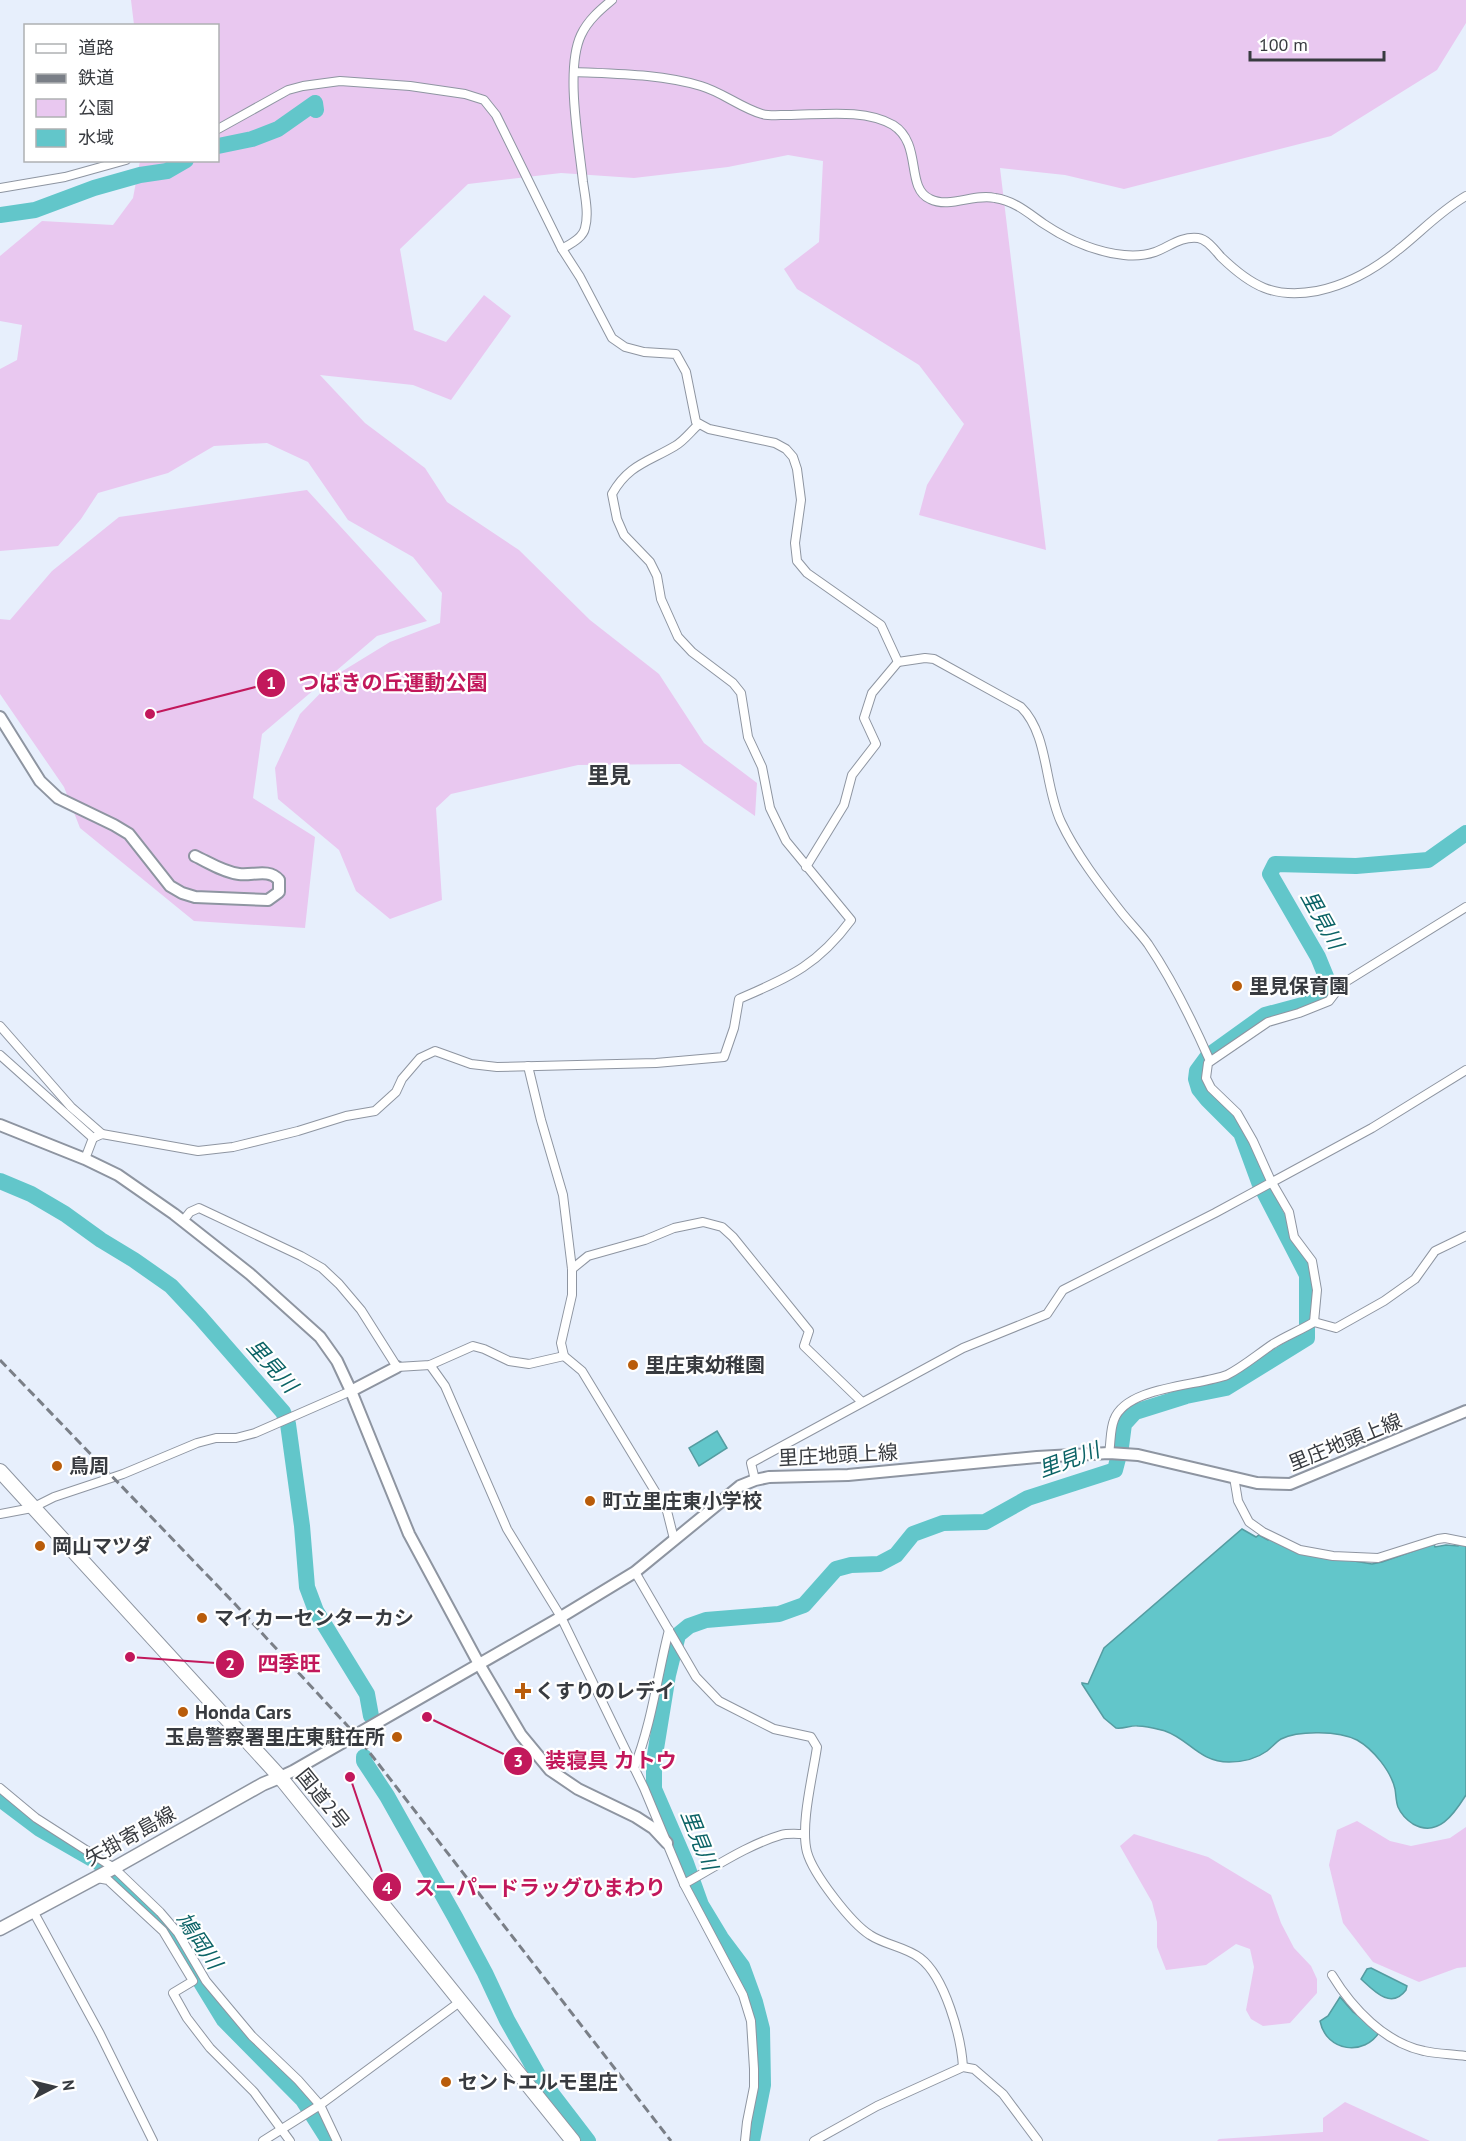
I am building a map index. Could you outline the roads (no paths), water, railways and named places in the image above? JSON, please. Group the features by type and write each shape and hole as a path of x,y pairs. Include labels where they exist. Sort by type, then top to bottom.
{"highway":[{"name":"国道2号","path":"0,1472 280,1777 573,2141"}],"main road":[{"name":"矢掛寄島線","path":"0,1929 263,1784 280,1777"}],"street":[{"path":"562,249 580,238 585,230 587,213 577,118 575,57 581,35 594,15 612,0"},
{"path":"575,72 629,74 665,78 703,86 763,114 831,113 879,119 904,134 910,147 917,183 921,193 929,199 941,203 993,197 1020,206 1044,224 1074,241 1098,250 1127,255 1154,252 1179,240 1199,238 1210,245 1230,266 1260,288 1284,294 1317,291 1348,281 1371,269 1397,252 1444,210 1466,196"},
{"path":"219,128 288,90 340,81 410,86 465,94 484,100 496,115 562,249 580,277 612,338 625,347 644,352 676,354 686,372 693,414 699,424 709,429 776,443 786,449 793,457 797,469 801,500 795,543 797,561 807,573 881,625 898,662"},
{"path":"0,188 65,177 119,162"},
{"path":"0,1026 71,1107 102,1134 198,1151 233,1147 346,1116 375,1111 396,1092 402,1079 420,1058 435,1051 481,1066 656,1063 724,1057 734,1028 739,999 804,969 823,954 850,920 786,841 770,808 762,767 748,738 741,693 734,683 692,652 678,637 661,599 657,576 650,562 624,535 617,519 612,494 620,479 634,466 676,445 699,424"},
{"path":"807,867 844,805 852,775 876,744 864,718 872,693 898,662 934,659 1021,707 1034,723 1040,740 1049,787 1061,821 1085,862 1147,943 1184,1004 1210,1060"},
{"path":"0,717 40,781 58,798 129,834 170,886 195,897 268,900 279,892 279,880 275,875 238,874 195,856"},
{"path":"1314,1322 1317,1290 1312,1261 1294,1237 1288,1212 1237,1113 1211,1088 1206,1078 1208,1063 1268,1022 1329,1001 1342,984 1466,907"},
{"path":"0,1055 93,1138"},
{"path":"528,1066 563,1195 572,1269 572,1295 561,1343 564,1356 582,1371 667,1511 674,1539"},
{"path":"755,1480 751,1463 834,1420 862,1401 899,1385 963,1348 1047,1314 1063,1290 1215,1213 1372,1128 1466,1070"},
{"path":"0,1125 85,1159 117,1175 183,1221 250,1274 320,1337 337,1361 351,1391 409,1534 479,1664 521,1735 550,1770 578,1789 636,1817 653,1828 667,1843"},
{"path":"85,1159 93,1138 102,1134"},
{"path":"183,1221 190,1212 199,1208 322,1268 361,1310 397,1367"},
{"path":"572,1269 588,1256 645,1240 674,1228 703,1222 722,1227 733,1237 809,1331 804,1346 862,1401"},
{"path":"1111,1452 1113,1421 1131,1402 1164,1388 1217,1378 1230,1373 1276,1342 1314,1322 1336,1328 1384,1301 1415,1280 1436,1251 1466,1236"},
{"path":"0,1514 32,1508 54,1497 89,1487 197,1443 255,1433 351,1391 397,1367 430,1365 473,1346 509,1361 529,1364 564,1356"},
{"path":"430,1365 445,1386 507,1529 561,1617 634,1768 684,1884 736,1980 751,2021 754,2087 745,2141"},
{"name":"里庄地頭上線","path":"280,1777 561,1617 635,1572 741,1486 755,1480 769,1477 848,1475 1037,1456 1126,1452 1257,1483 1290,1484 1466,1411"},
{"path":"1233,1477 1238,1502 1250,1522 1263,1532 1300,1550 1333,1556 1378,1558 1438,1539 1466,1542"},
{"path":"635,1572 696,1677 719,1701 774,1729 811,1737 817,1747 804,1834 812,1864 824,1884 853,1919 870,1935 919,1956 933,1970 943,1988 962,2054 963,2067"},
{"path":"634,1768 651,1719 670,1632"},
{"path":"0,1788 36,1818 114,1868 160,1912 178,1933 206,1981 252,2036 298,2080 320,2105 337,2141"},
{"path":"684,1884 769,1839 783,1834 804,1834"},
{"path":"98,1876 108,1880 163,1931 193,1982 173,1993 187,2018 210,2048 254,2092 290,2141"},
{"path":"33,1911 100,2034 153,2141"},
{"path":"1332,1975 1341,1990 1361,2012 1379,2029 1399,2042 1423,2051 1466,2056"},
{"path":"263,2141 320,2105 461,2001"},
{"path":"814,2141 877,2106 963,2067 974,2069 1003,2094 1038,2141"}],"water":[{"path":"717,1431 727,1448 699,1466 689,1448"},
{"path":"1242,1529 1256,1537 1259,1535 1268,1540 1271,1537 1306,1553 1372,1564 1434,1544 1435,1547 1466,1544 1466,1795 1444,1822 1438,1826 1422,1828 1409,1821 1398,1807 1393,1782 1380,1761 1369,1749 1349,1737 1330,1733 1298,1734 1281,1739 1263,1754 1254,1758 1229,1762 1210,1758 1165,1731 1141,1726 1116,1728 1104,1718 1082,1683 1088,1684 1104,1648"},
{"path":"1371,1968 1407,1986 1406,1990 1394,1998 1383,1997 1361,1979 1367,1969"},
{"path":"1340,1997 1353,2012 1380,2031 1365,2045 1347,2047 1338,2045 1324,2031 1320,2021 1328,2016"}],"waterway":[{"path":"219,146 252,139 278,129 315,103 316,110"},
{"path":"0,215 35,210 94,188 140,175 167,171 183,162"},
{"name":"里見川","path":"752,2141 763,2085 762,2029 755,2002 742,1966 721,1938 701,1905 686,1863 654,1789 654,1761 668,1675 678,1635 689,1626 706,1620 779,1614 804,1605 836,1569 851,1565 879,1564 896,1555 913,1534 943,1523 985,1522 1028,1498 1115,1470 1124,1424 1135,1412 1186,1396 1226,1388 1307,1338 1307,1275 1259,1182 1241,1133 1199,1089 1196,1079 1197,1071 1208,1056 1265,1015 1310,1003 1327,989 1327,979 1318,957 1270,874 1275,864 1356,866 1428,860 1466,833"},
{"name":"里見川","path":"0,1181 31,1194 65,1214 171,1286 283,1412 288,1424 302,1526 307,1587 316,1611 367,1694 371,1716"},
{"name":"里見川","path":"364,1757 364,1761 387,1796 455,1917 507,2020 539,2077 588,2141"},
{"name":"鳩岡川","path":"0,1799 40,1829 101,1864 169,1930 224,2020 303,2100 329,2141"}],"railway":[{"path":"0,1360 235,1604 356,1735 671,2141"}],"place":[{"name":"つばきの丘運動公園","path":"150,714"},
{"name":"里見保育園","path":"1237,986"},
{"name":"里庄東幼稚園","path":"633,1365"},
{"name":"鳥周","path":"57,1466"},
{"name":"町立里庄東小学校","path":"590,1501"},
{"name":"岡山マツダ","path":"40,1546"},
{"name":"マイカーセンターカシ","path":"202,1618"},
{"name":"四季旺","path":"130,1657"},
{"name":"くすりのレデイ","path":"523,1691"},
{"name":"Honda Cars","path":"183,1712"},
{"name":"装寝具 カトウ","path":"427,1717"},
{"name":"玉島警察署里庄東駐在所","path":"397,1737"},
{"name":"スーパードラッグひまわり","path":"350,1777"},
{"name":"セントエルモ里庄","path":"446,2082"}],"district":[{"name":"里見","path":"609,775"}]}
